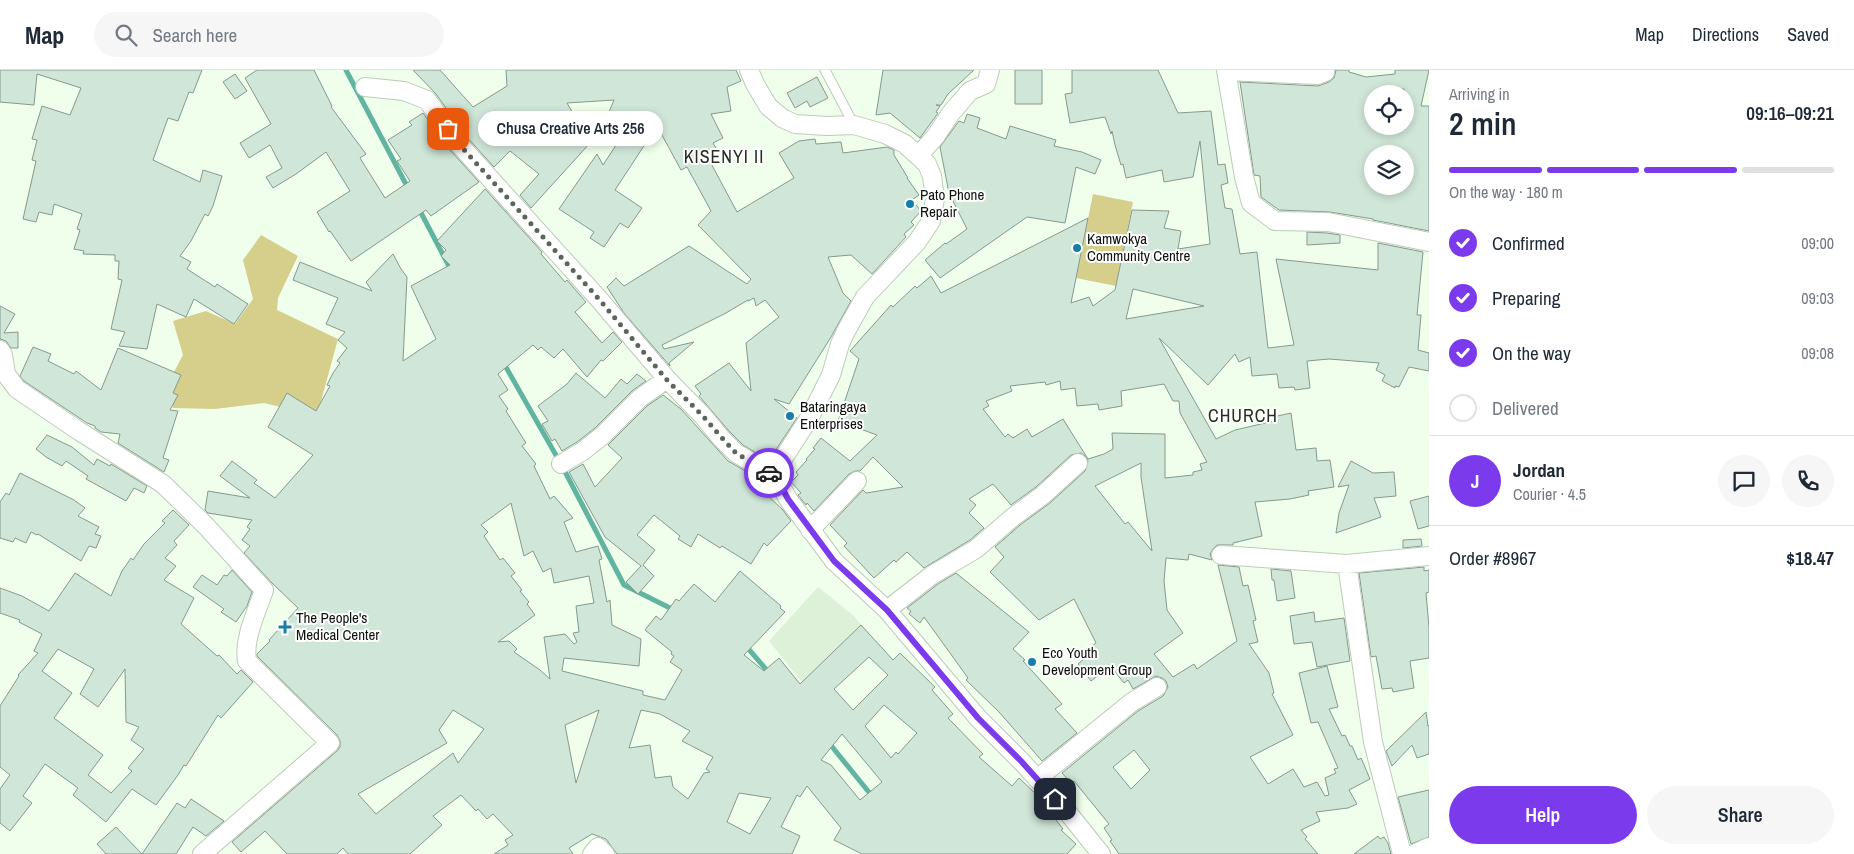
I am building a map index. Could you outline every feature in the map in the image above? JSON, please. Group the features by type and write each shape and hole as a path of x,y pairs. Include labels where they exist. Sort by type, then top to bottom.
{"street":[{"path":"749,70 768,106 782,118 795,124 854,125 885,134 905,144 927,164 932,176 935,199 931,221 911,248 866,297 840,344 830,375 810,417 784,457 776,477"},
{"path":"919,155 970,91 986,84 990,70"},
{"path":"1325,70 1325,72 1318,75 1226,71 1242,168 1252,203 1275,221 1328,222 1429,242"},
{"path":"365,87 404,91 427,100 458,143 583,282 667,380 736,453 776,477 788,499 834,561 887,610 978,718 1037,778 1101,854"},
{"path":"0,350 3,355 6,374 17,389 163,484 206,526 264,590 247,640 246,661 330,743 202,854"},
{"path":"562,464 602,436 640,398 667,380"},
{"path":"887,610 932,575 976,549 1013,517 1043,495 1078,463"},
{"path":"810,530 857,481"},
{"path":"1221,555 1347,564 1429,556"},
{"path":"1347,564 1373,742 1402,854"},
{"path":"1037,778 1132,702 1157,687"},
{"path":"1414,854 1429,847"}],"lane":[{"path":"825,70 854,125"}],"shaded area":[{"path":"1093,194 1133,202 1116,286 1076,278"},
{"path":"261,235 298,256 278,298 277,310 338,339 317,416 264,403 215,409 173,408 167,385 183,355 173,321 206,311 235,324 253,299 243,260"},
{"path":"818,587 854,616 861,625 802,682 769,641"}],"building":[{"path":"0,70 202,70 193,93 189,92 178,121 168,118 153,160 200,182 203,170 222,176 208,216 205,214 191,241 180,256 191,262 187,269 215,287 217,284 248,304 234,324 194,299 186,317 157,304 147,349 119,346 125,332 111,329 122,280 118,279 119,261 115,261 115,255 83,254 84,251 74,249 80,230 77,229 82,214 54,204 52,215 39,212 36,222 23,219 36,161 32,160 37,140 32,139 42,106 70,115 81,88 37,74 34,105 0,102"},
{"path":"257,70 314,70 331,107 366,154 360,158 385,198 410,181 397,161 401,159 388,140 412,125 409,122 423,113 450,150 479,182 431,216 426,210 351,261 329,232 317,212 350,191 326,152 273,188 266,177 282,168 270,145 249,158 240,143 271,124 245,78"},
{"path":"413,70 440,70 473,107 507,86 506,70 736,70 741,81 727,87 731,111 711,114 723,138 713,143 716,148 706,154 737,212 794,178 779,153 799,141 815,139 816,144 841,142 843,153 887,147 894,150 894,155 919,195 912,200 921,211 911,222 914,225 904,234 906,237 872,274 851,255 828,257 843,293 851,301 789,404 774,399 797,418 768,460 743,445 729,431 699,396 701,394 695,386 729,363 751,391 746,343 779,317 765,300 756,306 754,298 748,300 662,345 664,349 694,342 669,363 670,366 624,313 607,287 616,278 624,286 689,246 747,284 751,279 698,225 711,211 687,167 681,170 657,126 615,190 642,208 628,228 620,223 604,247 590,238 594,232 559,209 597,154 603,165 624,133 604,124 614,100 567,103 590,143 531,208 520,195 539,174 510,151 494,167 466,136 436,94"},
{"path":"883,70 974,70 948,94 941,105 936,105 940,106 936,112 938,113 920,138 890,113 876,115"},
{"path":"1015,70 1042,70 1042,104 1015,104"},
{"path":"1072,70 1158,70 1178,113 1211,111 1218,165 1225,164 1228,183 1221,185 1225,208 1232,209 1240,254 1257,252 1268,348 1294,345 1276,259 1378,270 1378,243 1423,252 1417,315 1421,315 1418,350 1429,353 1429,371 1409,367 1399,387 1395,386 1395,388 1382,381 1385,375 1376,370 1379,363 1329,359 1307,361 1310,388 1295,390 1294,387 1279,388 1277,374 1252,376 1250,357 1239,362 1235,354 1208,385 1159,338 1216,439 1235,430 1274,421 1273,417 1291,413 1296,450 1316,448 1317,461 1330,460 1334,487 1308,491 1309,495 1290,499 1255,502 1262,536 1233,543 1233,545 1217,545 1210,554 1212,560 1189,554 1188,560 1166,558 1164,581 1167,610 1183,633 1154,654 1173,677 1194,664 1197,669 1237,641 1218,565 1239,567 1243,586 1248,585 1256,620 1253,621 1258,642 1249,644 1269,673 1274,693 1272,694 1293,735 1250,757 1268,784 1293,769 1304,787 1317,782 1325,796 1329,795 1325,778 1336,773 1334,769 1338,768 1318,722 1311,723 1299,673 1327,666 1338,707 1329,709 1342,736 1345,735 1358,760 1361,758 1370,779 1349,790 1357,804 1348,808 1316,812 1320,821 1301,830 1307,837 1305,839 1318,854 1119,854 1104,828 1109,824 1074,781 1071,783 1062,773 1138,711 1163,696 1168,687 1166,681 1156,676 1133,689 1128,680 1124,683 1112,668 1110,670 1109,667 1091,681 1078,664 1085,658 1082,654 1096,643 1074,599 1039,620 990,572 1004,557 995,547 1020,525 1050,503 1085,471 1088,461 1081,453 1071,455 1036,487 1011,505 993,484 969,499 976,505 969,513 984,528 970,540 924,568 907,552 896,562 894,560 874,578 844,546 847,543 830,525 863,490 866,493 903,487 873,457 860,471 849,474 814,511 798,495 801,493 791,482 798,475 796,472 807,460 821,438 850,461 877,435 838,421 859,359 850,351 891,305 893,307 915,286 917,288 931,276 941,293 1088,218 1071,303 1089,297 1093,306 1115,290 1132,210 1169,211 1164,228 1181,231 1178,249 1210,244 1200,141 1193,177 1164,182 1162,170 1126,178 1112,131 1111,134 1105,117 1070,123 1065,94 1072,93","holes":["1133,289 1204,306 1126,319","1060,381 1061,390 1075,388 1077,406 1098,404 1099,410 1122,406 1121,391 1164,384 1173,401 1179,401 1180,413 1207,462 1200,464 1202,470 1193,472 1193,475 1165,478 1165,434 1112,433 1113,449 1088,459 1063,419 1032,437 1027,429 1013,438 1008,434 1005,437 983,409 989,406 986,401 1012,391 1010,386 1045,382 1046,385","1141,463 1141,477 1152,551 1128,522 1125,524 1095,486","1134,750 1150,770 1131,789 1113,767"]},
{"path":"1336,70 1349,70 1349,72 1366,77 1395,74 1395,70 1429,70 1421,106 1429,106 1429,231 1330,212 1279,210 1261,197 1260,176 1254,175 1240,82 1318,86 1334,78"},
{"path":"235,74 247,91 235,99 223,82"},
{"path":"817,77 828,98 810,107 807,101 795,108 787,93"},
{"path":"967,114 980,118 977,128 1006,139 1010,126 1056,140 1054,146 1082,152 1101,160 1095,174 1076,167 1065,223 1027,217 940,278 925,260 945,243 967,229 949,193 940,147 959,121 964,123"},
{"path":"485,189 542,252 541,254 565,282 567,280 586,302 575,312 602,343 613,332 622,342 603,361 601,360 587,377 563,349 554,358 541,347 538,350 533,345 498,374 508,390 499,396 526,443 522,446 536,464 534,466 550,499 554,496 573,518 564,522 576,552 598,546 602,559 599,560 607,602 610,600 612,625 641,639 639,666 564,658 562,671 643,691 643,695 665,700 682,670 670,662 674,656 671,654 672,652 645,630 656,616 661,620 676,599 679,601 694,584 715,602 740,571 781,606 780,608 785,612 744,655 764,671 779,658 800,684 861,625 893,660 900,653 935,687 932,690 953,714 948,718 983,754 979,757 1012,786 1019,778 1036,794 1063,829 1061,830 1076,844 1067,854 862,854 834,840 841,828 807,786 800,797 797,795 781,827 800,836 792,854 617,854 606,839 592,834 569,848 573,854 494,854 508,845 505,840 513,835 493,814 487,819 478,809 476,811 461,795 433,816 442,825 410,854 348,854 343,848 337,854 287,854 265,831 241,852 232,842 337,751 340,747 340,741 337,735 257,656 298,608 244,553 250,546 242,540 250,529 247,527 252,520 208,513 205,510 208,491 250,498 220,476 232,461 257,480 254,483 275,498 313,455 268,427 287,393 316,411 330,386 327,385 333,373 340,363 337,361 347,348 338,340 345,332 326,324 338,298 293,280 300,262 372,291 366,282 393,254 407,277 403,361 436,339 411,286 450,265 441,256 446,250 437,241","holes":["511,503 524,556 533,551 543,572 551,568 554,583 589,576 594,603 576,606 579,632 573,633 577,642 574,644 565,634 544,637 550,679 514,652 517,649 509,641 498,642 535,615 527,604 529,602 520,591 522,590 511,576 515,573 503,558 500,560 484,536 488,532 481,525","869,657 888,675 853,710 834,689","884,705 917,733 898,754 896,752 891,758 865,726","453,710 484,729 458,763 453,753 376,814 358,794 447,743 439,730","599,710 576,783 565,725","641,710 660,714 690,731 682,741 713,757 706,769 710,772 704,773 688,799 673,787 671,776 655,778 650,745 629,748","842,734 882,782 860,800 831,765 821,760","739,793 771,798 750,834 727,822"]},
{"path":"1307,232 1340,235 1340,243 1307,245"},
{"path":"0,306 15,314 4,333 18,332 18,348 11,348 6,341 0,339"},
{"path":"33,347 51,354 48,361 74,374 76,371 101,390 118,348 181,375 173,393 178,395 170,410 178,411 163,458 169,460 164,472 118,443 120,434 101,432 95,426 87,423 24,381 20,376"},
{"path":"576,373 605,398 621,379 627,384 637,374 646,381 633,390 595,428 562,451 555,439 552,441 542,424 548,421 538,406 567,384"},
{"path":"663,395 681,409 728,461 754,476 751,480 783,510 791,521 767,546 764,543 751,564 698,534 691,547 678,539 680,536 654,515 637,535 655,550 643,565 654,576 638,594 626,582 641,566 605,537 569,472 583,464 595,487 622,458 608,445 647,406"},
{"path":"47,435 72,447 94,465 97,459 110,466 111,464 147,486 144,493 134,488 126,501 86,479 88,476 66,461 62,466 46,457 36,449"},
{"path":"1351,461 1373,473 1394,472 1396,496 1374,498 1381,517 1336,533 1339,513 1349,485 1338,487"},
{"path":"20,473 74,500 85,508 78,516 99,527 95,534 101,536 96,548 89,546 81,561 38,534 31,532 26,543 15,538 13,542 0,538 0,502 6,493 9,495"},
{"path":"1429,496 1429,526 1418,529 1410,501"},
{"path":"173,510 189,525 174,541 177,545 165,558 176,566 164,580 194,598 181,624 217,656 219,655 237,674 241,670 253,682 221,718 218,715 186,766 184,765 156,805 132,789 106,822 73,795 78,788 45,764 23,796 32,803 10,831 0,823 0,789 10,775 0,767 0,706 18,675 38,653 34,651 42,634 19,622 20,620 0,613 0,588 22,596 49,611 75,573 111,596 122,571 131,558 133,560 144,544 165,523 162,521","holes":["58,649 94,669 80,694 98,707 125,669 126,722 139,727 131,740 144,749 128,768 132,771 111,793 88,775 103,755 54,718 72,693 42,671"]},
{"path":"1421,539 1422,546 1403,548 1403,540"},
{"path":"1424,567 1424,571 1429,570 1429,592 1426,593 1429,658 1410,661 1414,688 1393,692 1392,688 1382,689 1376,656 1371,657 1359,573"},
{"path":"1271,569 1291,571 1295,598 1277,601"},
{"path":"232,570 252,592 247,606 236,622 221,612 224,609 193,587 202,575 217,585 224,575 227,576"},
{"path":"956,573 1029,632 1013,649 1025,660 1023,661 1062,704 1055,709 1077,733 1042,761 999,712 966,680 968,678 924,617 920,623 909,614 911,611 907,608 938,584"},
{"path":"1314,612 1315,622 1344,618 1350,661 1317,667 1312,642 1294,644 1290,616"},
{"path":"1426,712 1429,725 1429,754 1417,758 1412,745 1392,766 1386,751"},
{"path":"1429,790 1429,837 1411,844 1398,797"},
{"path":"191,799 224,821 206,836 193,827 176,854 142,854 177,803 185,808"},
{"path":"116,827 142,854 106,854 97,844"},
{"path":"1378,836 1380,839 1384,837 1391,854 1354,854"}],"waterway":[{"path":"346,70 409,190"},
{"path":"419,209 451,270"},
{"path":"503,362 561,464 624,585 676,611"},
{"path":"746,646 770,674"},
{"path":"829,743 872,796"}],"way so far":[{"path":"448,129 458,143 598,298 667,380 736,453 769,473"}],"place":[{"name":"Chusa Creative Arts 256","path":"448,129"},
{"name":"Pato Phone Repair","path":"910,204"},
{"name":"Kamwokya Community Centre","path":"1077,248"},
{"name":"Bataringaya Enterprises","path":"790,416"},
{"name":"The People's Medical Center","path":"285,627"},
{"name":"Eco Youth Development Group","path":"1032,662"}],"district":[{"name":"KISENYI II","path":"724,157"},
{"name":"CHURCH","path":"1243,416"}],"route":[{"path":"769,473 776,477 788,499 834,561 887,610 978,718 1021,761 1055,799"}]}
